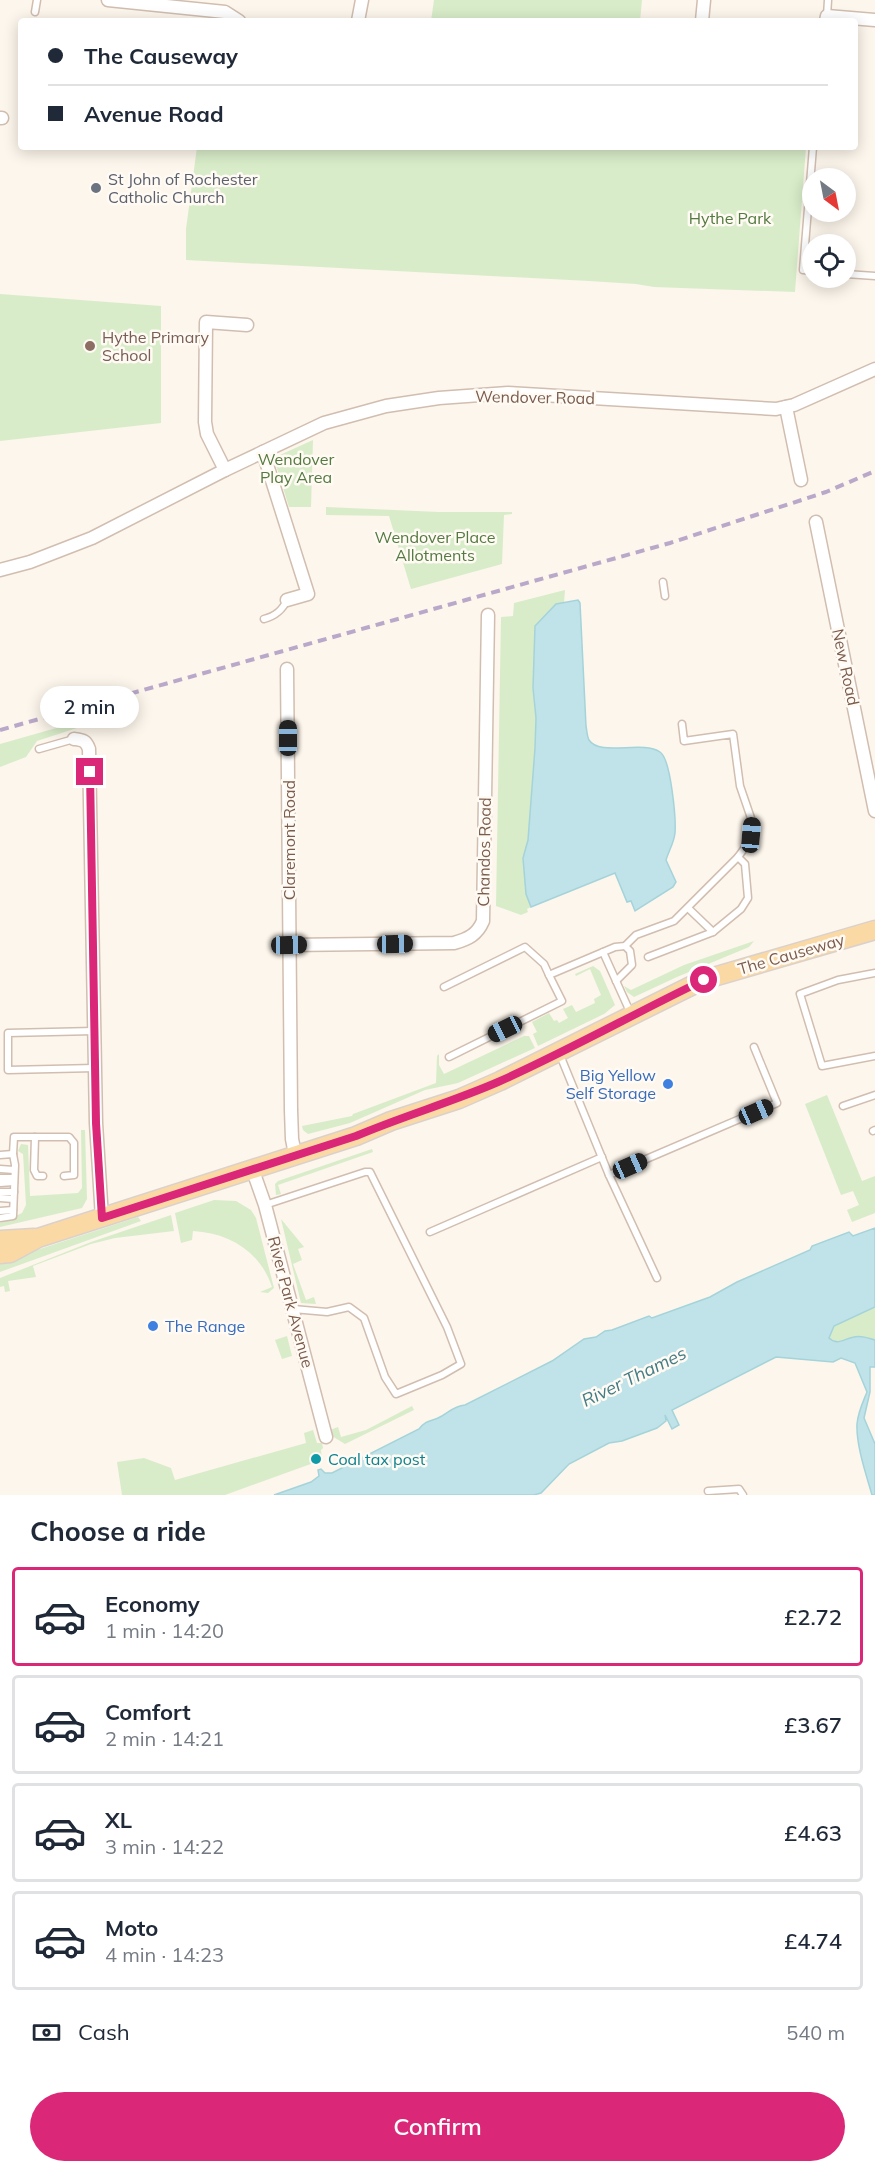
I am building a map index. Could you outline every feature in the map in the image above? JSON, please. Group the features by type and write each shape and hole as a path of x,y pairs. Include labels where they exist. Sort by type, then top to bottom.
{"main road":[{"name":"The Causeway","path":"0,1254 10,1252 38,1238 356,1136 391,1121 459,1099 704,980 875,930"},
{"name":"The Causeway","path":"0,1240 38,1238"}],"street":[{"path":"108,0 225,12 234,18"},
{"path":"359,18 362,0"},
{"path":"702,18 704,0"},
{"path":"858,19 875,20"},
{"path":"225,470 207,434 205,422 206,322 247,325"},
{"path":"801,480 786,407 875,369"},
{"name":"Wendover Road","path":"0,570 30,562 93,538 225,470 324,423 386,406 439,398 508,393 786,407"},
{"path":"263,452 308,594 287,600"},
{"name":"New Road","path":"816,522 875,811"},
{"name":"Chandos Road","path":"289,945 454,943 468,939 480,928 483,921 489,615"},
{"name":"Claremont Road","path":"287,669 291,1110 295,1154"},
{"path":"74,739 87,743 89,749 95,1068 102,1218"},
{"name":"River Park Avenue","path":"252,1168 266,1205 326,1437"}],"lane":[{"path":"35,12 37,0"},
{"path":"826,18 828,0"},
{"path":"806,234 813,150"},
{"path":"856,274 875,276"},
{"path":"663,582 665,596"},
{"path":"264,619 284,609 287,600"},
{"path":"625,946 636,935 674,921 738,856 751,835 752,821 740,786 733,734 684,741 682,724"},
{"path":"39,749 74,739"},
{"path":"648,957 712,932 741,909 748,898 745,864 738,856"},
{"path":"688,908 712,932"},
{"path":"549,975 620,945 630,951 632,964 616,981"},
{"path":"444,987 525,947 544,964 562,1001 449,1057"},
{"path":"603,952 631,1015"},
{"path":"875,973 838,980 800,994 822,1066 875,1056"},
{"path":"94,1031 8,1033 8,1070 95,1068"},
{"path":"609,1175 777,1102 754,1047"},
{"path":"559,1052 609,1175 657,1278"},
{"path":"843,1106 875,1095"},
{"path":"0,1218 13,1216 14,1137 69,1137 74,1143 74,1175 64,1176"},
{"path":"35,1137 34,1170 37,1176 43,1176"},
{"path":"0,1155 13,1154"},
{"path":"430,1232 602,1157"},
{"path":"0,1170 14,1177"},
{"path":"266,1205 370,1172 447,1327 461,1364 442,1375 396,1394 385,1377 364,1318 358,1311 350,1307 327,1312 293,1309"},
{"path":"0,1178 14,1177"},
{"path":"0,1183 14,1177"},
{"path":"0,1192 14,1195"},
{"path":"0,1198 14,1195"},
{"path":"0,1211 13,1210"},
{"path":"708,1491 739,1489 743,1495"}],"green space":[{"path":"434,0 642,0 640,18 431,18"},
{"name":"Hythe Park","path":"197,150 806,150 804,168 802,168 795,292 654,287 589,281 186,260 186,229"},
{"name":"Hythe Primary School","path":"0,294 161,306 161,423 0,441"},
{"name":"Wendover Play Area","path":"313,440 311,507 289,507 276,465 280,455"},
{"name":"Wendover Place Allotments","path":"326,507 439,512 512,512 512,514 504,515 502,564 411,589 389,516 326,515"},
{"path":"565,590 564,603 556,604 535,630 533,688 536,718 535,748 528,840 523,858 531,907 527,909 528,912 521,915 496,906 501,617 513,616 514,603"},
{"path":"92,722 88,727 80,727 37,741 26,757 0,767 0,744 74,723 76,725"},
{"path":"754,941 749,947 634,997 627,992 624,986 631,990 684,965"},
{"path":"593,966 600,971 615,1005 604,1014 538,1046 533,1034 537,1032 532,1022 549,1013 554,1021 557,1020 559,1023 568,1018 563,1009 572,1005 576,1012 595,1003 594,999 601,995 590,969 576,976 575,974"},
{"path":"524,1036 529,1036 535,1048 458,1083 425,1090 350,1123 308,1134 303,1130 302,1126 352,1116 436,1083 439,1054 439,1065 444,1074"},
{"path":"827,1095 862,1181 875,1176 875,1213 852,1222 847,1210 859,1205 853,1191 841,1195 805,1104"},
{"path":"81,1130 85,1130 87,1199 82,1208 0,1227 0,1223 22,1213 26,1205 23,1154 18,1151 21,1144 28,1145 30,1196 78,1193 82,1188"},
{"path":"372,1149 373,1152 278,1185 281,1194 276,1195 275,1184 278,1181"},
{"path":"214,1200 236,1201 251,1210 256,1218 274,1288 268,1293 260,1292 272,1287 267,1274 260,1263 242,1246 219,1236 193,1231 192,1240 181,1243 175,1213"},
{"path":"171,1215 174,1231 115,1238 91,1244 33,1266 36,1277 8,1281 10,1291 5,1292 4,1286 0,1287 0,1278 91,1242"},
{"path":"138,1217 141,1221 0,1272 0,1262"},
{"path":"281,1219 304,1247 298,1249 302,1260 293,1264 306,1300 314,1297 316,1304 301,1303"},
{"path":"875,1307 875,1340 856,1338 838,1342 829,1338 834,1326"},
{"path":"287,1336 292,1356 282,1359 275,1340"},
{"path":"412,1406 414,1410 345,1444 332,1436 330,1430 338,1427 341,1437 366,1430"},
{"path":"313,1430 317,1443 322,1443 322,1459 225,1495 122,1495 117,1462 144,1458 171,1468 175,1480 306,1443 304,1433"}],"water":[{"path":"578,600 580,603 586,726 589,740 594,745 602,747 643,747 660,752 664,757 670,777 675,833 666,860 676,882 673,887 635,911 631,901 627,902 615,873 531,907 526,894 523,858 528,840 535,748 536,718 533,688 535,626 556,604"},
{"name":"River Thames","path":"875,1228 875,1307 834,1326 829,1338 838,1342 859,1336 875,1340 875,1367 870,1367 870,1392 864,1418 875,1444 875,1495 872,1495 858,1441 858,1420 867,1392 855,1363 841,1358 833,1362 776,1357 672,1410 679,1425 672,1429 665,1415 666,1421 657,1428 622,1441 609,1443 569,1464 541,1493 534,1495 274,1495 311,1482 319,1476 318,1470 332,1473 419,1429 427,1422 552,1361 584,1339 596,1337 605,1331 649,1316 652,1318 710,1297 737,1282 810,1250 812,1246 849,1232 853,1236"}],"railway":[{"path":"0,730 670,543 826,492 875,471"}],"place":[{"name":"St John of Rochester Catholic Church","path":"96,188"},
{"name":"Hythe Primary School","path":"90,346"},
{"name":"Big Yellow Self Storage","path":"668,1084"},
{"name":"The Range","path":"153,1326"},
{"name":"Coal tax post","path":"316,1459"}],"route":[{"path":"90,772 96,1123 99,1204 102,1218 272,1161 356,1136 391,1121 459,1099 704,980"}]}
